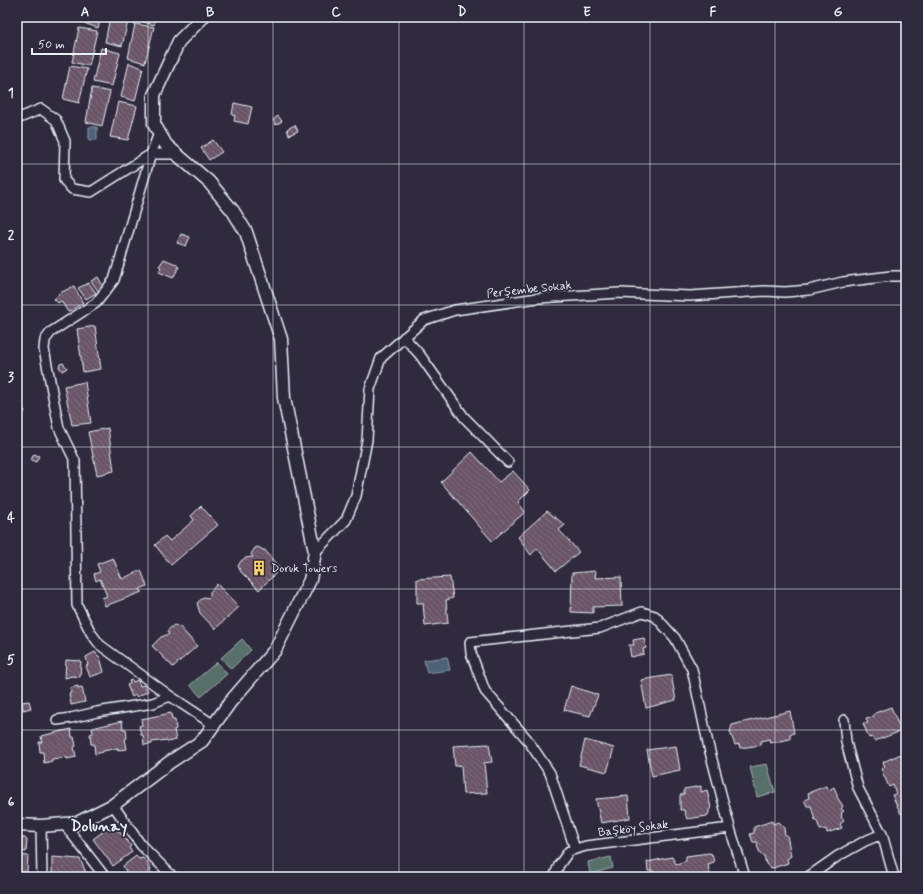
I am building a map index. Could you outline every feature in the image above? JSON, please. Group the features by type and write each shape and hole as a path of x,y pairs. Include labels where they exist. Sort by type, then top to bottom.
{"street":[{"path":"17,825 41,826 77,823 113,805 170,762 202,741 231,701 275,650 310,580 315,552 284,398 281,339 246,232 234,210 208,182 166,146 154,124 154,95 179,42 204,17"},
{"path":"17,119 41,109 56,120 64,140 64,180 72,189 91,192 116,175 152,154 176,154"},
{"path":"159,134 114,280 96,303 51,332 45,340 44,349 59,428 75,461 77,605 91,633 100,645 170,696 214,725"},
{"name":"Perşembe Sokak","path":"315,552 346,520 356,496 367,440 370,389 381,358 424,320 455,310 538,298 619,293 690,296 764,291 785,292 809,290 843,282 891,276 906,276"},
{"path":"404,337 420,355 464,417 508,462"},
{"path":"554,877 559,865 568,851 575,849 550,773 527,739 485,691 471,653 470,642 600,628 642,612 654,616 675,638 692,669 709,748 730,828 746,877"},
{"path":"57,720 152,703 170,696"},
{"path":"844,720 846,742 858,788 882,834 894,877"},
{"path":"113,805 141,845 173,877"},
{"path":"64,824 104,877"},
{"path":"41,826 42,877"},
{"name":"Başköy Sokak","path":"575,849 586,846 730,828"},
{"path":"813,876 838,856 865,841 882,834"}],"green space":[{"path":"242,639 251,650 231,669 221,658"},
{"path":"217,662 227,674 201,697 190,685"},
{"path":"767,764 775,792 757,797 750,767"},
{"path":"611,857 613,868 590,874 588,862"}],"water":[{"path":"89,127 97,127 97,140 89,140"},
{"path":"447,657 450,670 427,673 424,660"}],"building":[{"path":"82,17 101,17 98,28 81,22"},
{"path":"110,17 129,17 122,46 105,42"},
{"path":"137,17 156,17 154,25 136,20"},
{"path":"135,24 154,27 145,63 128,58"},
{"path":"79,28 97,31 89,66 72,62"},
{"path":"101,48 120,53 112,86 93,82"},
{"path":"129,63 143,68 135,101 121,97"},
{"path":"70,66 87,69 79,103 63,99"},
{"path":"92,88 110,92 102,126 86,122"},
{"path":"118,102 137,106 128,140 110,137"},
{"path":"234,103 252,107 248,124 234,121 235,116 232,115"},
{"path":"278,116 282,121 276,125 273,120"},
{"path":"295,125 298,131 289,135 287,129"},
{"path":"213,140 222,152 209,160 201,148"},
{"path":"181,234 190,237 186,246 177,243"},
{"path":"164,259 176,264 179,267 173,278 159,272 161,267 159,266"},
{"path":"98,277 104,288 99,292 91,281"},
{"path":"89,283 96,293 86,299 78,288"},
{"path":"74,286 83,303 68,312 61,301 58,303 54,299 59,295 58,294"},
{"path":"95,326 101,369 83,372 77,329"},
{"path":"63,363 67,368 62,371 59,367 60,364"},
{"path":"85,382 91,423 72,425 64,386"},
{"path":"17,402 25,411 21,418 17,420"},
{"path":"108,428 114,471 97,475 88,432"},
{"path":"472,452 499,482 513,471 530,490 518,502 525,512 492,541 441,482"},
{"path":"34,454 39,456 36,462 31,460"},
{"path":"201,506 218,525 171,565 155,545 165,536 170,541 194,520 191,516"},
{"path":"547,511 565,525 559,530 579,552 556,571 537,548 531,555 518,537"},
{"name":"Doruk Towers","path":"258,547 265,550 280,569 259,590 241,572 238,566 245,558 253,557 251,554 255,548"},
{"path":"113,558 122,579 141,570 147,586 140,589 142,592 105,606 102,598 107,596 100,579 96,581 94,574 100,572 97,564"},
{"path":"596,571 595,578 621,577 622,606 593,607 593,613 571,612 572,573"},
{"path":"450,577 453,598 446,600 448,623 425,626 423,603 417,603 417,579"},
{"path":"217,584 239,607 215,629 200,613 197,603 204,597 208,598 210,596 210,592"},
{"path":"174,625 180,627 197,646 173,667 152,646 161,637 169,634 167,631"},
{"path":"644,638 646,648 643,649 644,654 631,657 629,645 634,645 633,640"},
{"path":"95,652 100,657 104,672 90,677 86,666 88,665 86,657"},
{"path":"66,660 81,661 80,677 72,676 65,678"},
{"path":"671,675 676,700 646,708 641,680"},
{"path":"132,680 133,682 138,680 140,686 144,685 148,691 137,697 135,695 132,697 127,685 130,684 129,681"},
{"path":"78,686 78,688 82,687 85,702 71,705 69,694 71,693 70,688"},
{"path":"571,686 598,695 590,716 564,710"},
{"path":"29,701 31,708 23,710 22,702"},
{"path":"891,707 901,731 875,741 872,737 869,738 863,723 868,723 866,718 873,717 875,713"},
{"path":"790,711 794,733 790,735 790,739 770,743 769,739 761,741 761,745 740,748 739,744 735,745 730,732 732,725"},
{"path":"171,713 172,720 175,720 176,729 174,730 176,740 167,742 167,740 152,742 152,744 144,745 143,735 141,735 139,726 142,725 141,719"},
{"path":"122,721 123,729 126,729 127,738 125,739 127,749 118,750 118,748 95,754 94,744 91,744 90,734 93,733 92,728"},
{"path":"71,729 72,737 74,737 76,746 74,747 76,757 67,759 67,757 52,759 52,761 44,763 43,752 40,752 39,742 42,742 41,736"},
{"path":"585,740 614,748 607,772 579,765"},
{"path":"489,744 492,762 484,763 487,793 463,794 461,765 455,766 453,746"},
{"path":"676,746 680,770 652,776 647,750"},
{"path":"903,753 906,760 906,817 904,813 901,814 892,795 896,794 893,785 889,787 881,769 885,767 883,762"},
{"path":"701,786 701,792 707,790 711,808 709,813 707,816 687,819 684,810 680,810 680,795 684,794 684,789"},
{"path":"826,786 829,790 834,787 837,797 843,806 841,809 844,811 841,813 841,817 844,821 840,824 842,828 827,833 826,829 820,830 811,806 807,806 804,800 809,798 808,793"},
{"path":"628,796 630,818 601,823 596,799"},
{"path":"772,821 773,824 778,822 784,828 785,835 787,835 791,856 787,859 788,863 773,868 766,864 764,856 761,855 757,846 757,842 753,842 750,834 754,833 754,827"},
{"path":"113,824 131,846 129,848 132,852 113,866 93,839"},
{"path":"17,837 25,838 27,840 26,852 17,851"},
{"path":"709,853 712,854 714,862 708,864 710,877 655,877 653,871 648,871 647,862 672,857 676,864 686,861 686,856"},
{"path":"17,855 28,856 27,872 17,872"},
{"path":"136,856 139,859 143,858 149,864 151,869 150,871 156,877 126,877 128,875 123,866"},
{"path":"52,857 80,859 88,877 52,877"}],"place":[{"name":"Doruk Towers","path":"259,568"}],"district":[{"name":"Dolunay","path":"99,825"}]}
